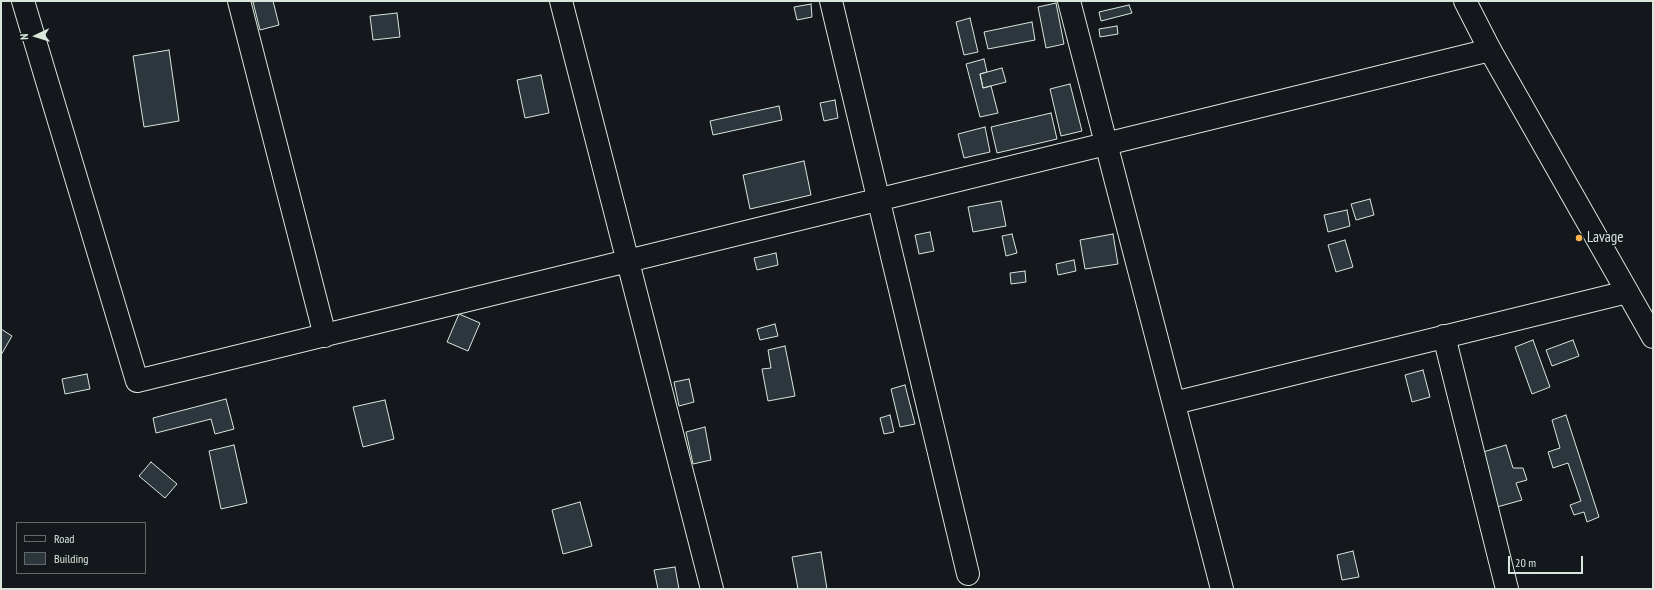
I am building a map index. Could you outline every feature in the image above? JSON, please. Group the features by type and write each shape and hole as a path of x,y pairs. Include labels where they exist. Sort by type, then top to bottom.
{"street":[{"path":"23,1 136,381 1490,50"},
{"path":"240,1 324,336"},
{"path":"561,1 712,589"},
{"path":"831,1 968,574"},
{"path":"1069,1 1222,589"},
{"path":"1465,1 1490,50 1626,292 1653,336"},
{"path":"1174,403 1626,292"},
{"path":"1444,336 1508,589"}],"building":[{"path":"273,1 279,25 260,30 253,2"},
{"path":"1056,3 1064,44 1046,48 1038,7"},
{"path":"811,4 812,17 797,20 794,7"},
{"path":"1129,5 1132,13 1101,21 1099,12"},
{"path":"397,13 400,37 373,40 370,16"},
{"path":"970,18 978,52 964,55 956,22"},
{"path":"1032,22 1035,40 988,49 984,32"},
{"path":"1117,26 1118,34 1100,37 1099,29"},
{"path":"169,50 179,121 144,127 133,56"},
{"path":"984,59 987,72 980,74 983,88 991,86 998,113 980,117 966,64"},
{"path":"1002,68 1006,82 983,88 980,74"},
{"path":"541,75 549,113 525,118 517,80"},
{"path":"1070,84 1082,131 1061,136 1050,89"},
{"path":"835,100 838,118 824,121 820,103"},
{"path":"779,106 782,120 713,135 710,121"},
{"path":"1051,113 1057,139 997,153 991,127"},
{"path":"985,127 990,152 964,158 958,134"},
{"path":"804,161 811,195 750,209 743,175"},
{"path":"1370,199 1374,215 1356,220 1351,204"},
{"path":"1001,201 1006,226 973,232 968,207"},
{"path":"1347,210 1350,226 1328,232 1324,215"},
{"path":"930,232 934,251 919,254 915,235"},
{"path":"1012,234 1017,253 1006,256 1002,236"},
{"path":"1113,234 1118,264 1085,269 1080,240"},
{"path":"1345,240 1353,267 1336,272 1328,245"},
{"path":"776,253 778,265 757,270 754,258"},
{"path":"1074,260 1076,271 1058,275 1056,264"},
{"path":"1025,271 1026,282 1011,284 1010,273"},
{"path":"459,314 480,323 468,351 447,342"},
{"path":"775,324 778,336 760,340 757,329"},
{"path":"1,329 12,336 1,355"},
{"path":"1533,340 1550,387 1532,394 1515,347"},
{"path":"1573,340 1579,356 1552,366 1546,350"},
{"path":"785,346 795,396 768,401 762,369 771,368 768,350"},
{"path":"1423,370 1430,397 1412,402 1405,375"},
{"path":"87,374 90,389 65,394 62,379"},
{"path":"689,379 694,402 679,406 674,382"},
{"path":"905,385 915,424 900,427 891,389"},
{"path":"226,399 234,429 215,434 211,419 156,433 153,418"},
{"path":"385,400 394,439 363,447 353,407"},
{"path":"890,415 894,432 884,434 880,418"},
{"path":"1566,415 1599,517 1587,522 1584,512 1574,515 1570,505 1581,501 1568,463 1553,468 1548,452 1560,448 1552,420"},
{"path":"705,427 711,460 693,464 686,432"},
{"path":"234,445 247,503 221,509 209,451"},
{"path":"1506,445 1513,468 1523,468 1527,480 1516,483 1522,500 1497,507 1480,453"},
{"path":"151,462 177,484 165,498 139,476"},
{"path":"580,502 592,546 563,554 552,510"},
{"path":"1353,551 1359,577 1342,580 1337,555"},
{"path":"821,552 827,589 798,589 792,557"},
{"path":"675,567 679,589 658,589 654,570"}],"place":[{"name":"Lavage","path":"1579,238"}]}
